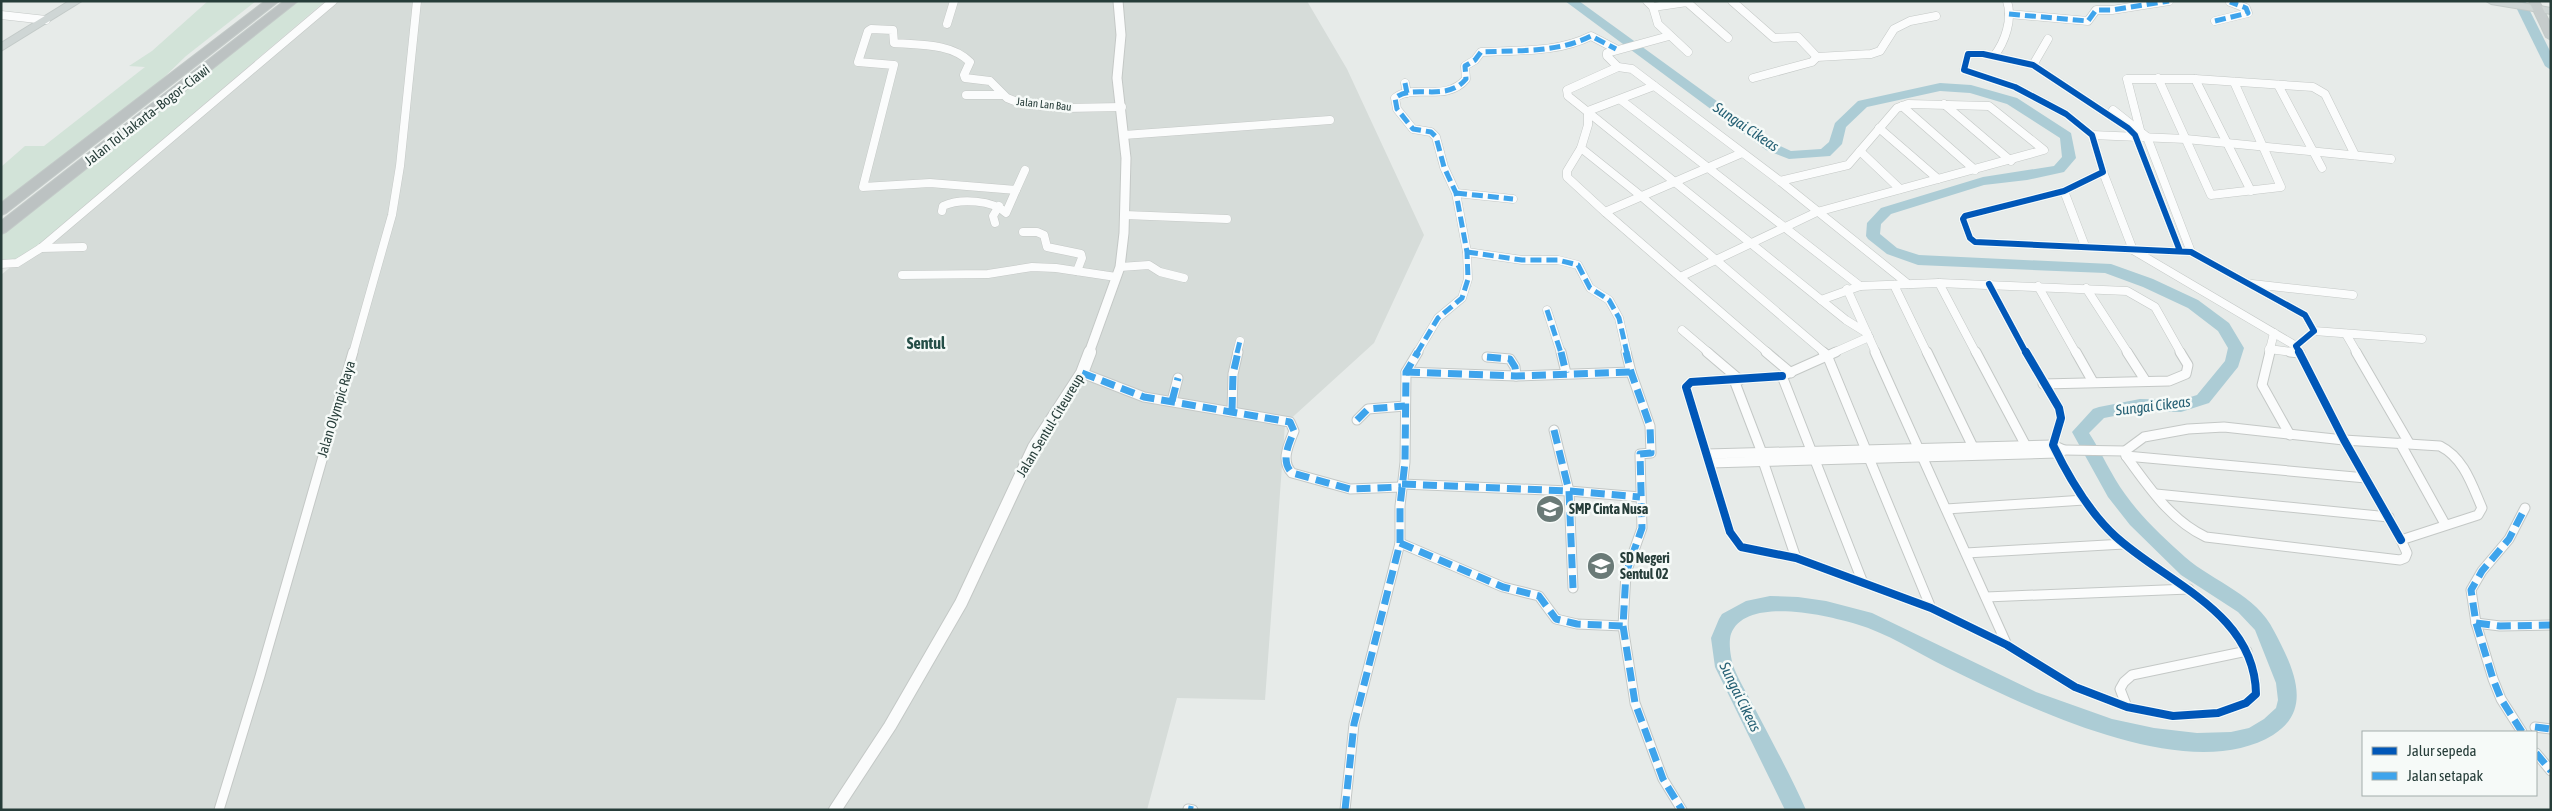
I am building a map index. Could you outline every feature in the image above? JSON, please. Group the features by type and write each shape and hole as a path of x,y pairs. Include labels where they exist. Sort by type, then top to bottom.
{"highway":[{"path":"125,115 186,56 256,1"},
{"name":"Jalan Tol Jakarta–Bogor–Ciawi","path":"1,210 274,1"},
{"name":"Jalan Tol Jakarta–Bogor–Ciawi","path":"1,229 292,1"},
{"path":"2541,5 2551,20"},
{"path":"2541,5 2551,37"}],"main road":[{"path":"1,48 77,1"},
{"path":"2491,1 2508,4 2541,5"}],"street":[{"path":"1,264 17,263 41,248 333,1"},
{"name":"Jalan Olympic Raya","path":"218,810 260,676 392,215 400,166 417,1"},
{"path":"947,24 954,1"},
{"name":"Jalan Sentul-Citeureup","path":"835,810 890,726 961,603 1034,447 1082,373 1118,272 1125,215 1124,135 1118,78 1121,35 1118,1"},
{"path":"1647,1 1653,7 1655,19 1669,36 1688,52"},
{"path":"1732,1 1774,38 1796,36 1817,57"},
{"path":"1996,54 2007,28 2007,1"},
{"path":"2008,14 2088,21 2096,10 2112,10 2169,1"},
{"path":"1653,7 1687,2 1728,38"},
{"path":"2215,21 2248,13 2247,8 2229,2"},
{"path":"1,15 42,22"},
{"path":"1752,78 1812,62 1817,57 1871,54 1880,51 1894,29 1910,21 1936,16"},
{"path":"1,20 42,22"},
{"name":"Jalan Lan Bau","path":"1016,190 930,183 863,187 894,65 892,63 858,62 868,32 890,29 894,31 892,41 894,43 941,47 968,59 969,64 964,75 965,78 990,81 1002,95 1014,101 1044,106 1122,107"},
{"path":"1345,810 1354,724 1400,543 1402,485 1405,462 1406,372 1438,318 1465,293 1468,279 1467,252 1456,193 1444,167 1435,135 1428,131 1413,129 1397,109 1395,98 1401,93 1437,93 1461,85 1466,79 1465,66 1475,60 1480,52 1554,49 1577,43 1591,36 1618,49"},
{"path":"1618,67 1606,56 1618,49 1669,36"},
{"path":"2034,63 2048,39"},
{"path":"2126,453 2156,494 2184,525 2194,533 2206,537 2400,560 2405,558 2406,553 2401,540 2344,440 2298,350 2274,333 2133,250 2103,172 2092,134 2066,114 2033,96 2014,87 1977,76 1962,68 1968,54 1971,53 1996,54 2034,63 2122,116 2138,133"},
{"path":"2034,63 2138,133 2147,137 2392,158"},
{"path":"1868,335 1821,300 1568,96 1566,91 1573,86 1618,67 1632,68 1780,181 1908,284"},
{"path":"2180,251 2138,133 2126,80 2158,78 2195,79 2313,86 2325,94 2355,155"},
{"path":"2158,78 2211,195 2282,186 2234,82"},
{"path":"2195,79 2251,191"},
{"path":"1405,83 1414,103"},
{"path":"2278,85 2311,151 2322,168"},
{"path":"1588,111 1654,86"},
{"path":"966,95 1002,95"},
{"path":"1621,100 1860,286"},
{"path":"1944,104 2011,161"},
{"path":"1680,277 1817,212 2011,161 2044,150 1989,106 1944,104 1902,106 1879,128 1848,164"},
{"path":"1902,106 1975,170"},
{"path":"1588,111 1588,125 1581,148 1567,171 1567,177 1787,374 1813,456 1863,583"},
{"path":"2122,116 2135,114"},
{"path":"1124,135 1330,120"},
{"path":"1879,128 1938,180"},
{"path":"2092,134 2138,133"},
{"path":"2147,137 2191,252"},
{"path":"1581,148 1641,196 1827,355 1931,608"},
{"path":"1860,151 1900,189"},
{"path":"1605,212 1742,153"},
{"path":"1780,181 1848,164 1870,161"},
{"path":"942,211 946,204 952,202 989,202 999,206 1007,213 1025,170"},
{"path":"2103,172 2064,191 1965,216 1963,219 1970,238 1975,242 2191,252 2305,315 2314,330"},
{"path":"2064,191 2085,246"},
{"path":"1456,193 1489,198 1513,199"},
{"path":"995,223 993,216 999,206"},
{"path":"1125,215 1227,219"},
{"path":"1023,232 1043,234 1047,247 1081,254 1082,258 1077,271"},
{"path":"41,248 83,247"},
{"path":"1467,252 1522,260 1561,260 1580,266 1590,288 1609,300 1619,318 1632,372 1650,426 1651,453 1640,454 1642,528 1626,573 1623,626 1635,703 1663,779 1682,810"},
{"path":"902,275 988,274 1032,267 1118,272 1149,265 1160,272 1184,278"},
{"path":"1821,300 1847,289 1860,286 1939,283 2127,291 2148,302 2158,312 2188,368 2186,374 2169,381 2144,380 2043,384"},
{"path":"1939,283 2026,446"},
{"path":"1868,335 1787,374 1737,380 1691,382 1686,385 1730,532 1739,545 1752,550 1796,558 1931,608 2007,645 2075,687 2127,707 2173,716 2232,710 2246,703 2256,694 2258,680 2247,651 2240,639 2190,589 2124,544 2084,500 2058,450 2061,414 1989,284"},
{"path":"2246,284 2353,295"},
{"path":"1894,286 1973,447"},
{"path":"2038,286 2093,382"},
{"path":"2086,288 2144,380"},
{"path":"1847,289 2007,645"},
{"path":"1547,310 1557,336 1566,373"},
{"path":"1682,330 1737,380 1796,558"},
{"path":"2298,350 2314,330"},
{"path":"2314,330 2422,339"},
{"path":"2274,333 2262,385 2290,434"},
{"path":"2346,334 2445,524"},
{"path":"1232,411 1233,374 1240,340"},
{"path":"2269,349 2298,350"},
{"path":"1487,357 1510,358 1515,367 1516,376"},
{"path":"1406,372 1516,376 1632,372"},
{"path":"1082,373 1129,392 1290,422 1294,431 1285,462 1292,473 1350,490 1402,485 1569,491 1640,497"},
{"path":"1172,401 1178,378"},
{"path":"1357,420 1368,409 1405,406"},
{"path":"2126,453 2144,437 2188,429 2224,427 2344,440 2404,443 2449,449 2473,486 2482,508 2478,515 2445,524 2401,540"},
{"path":"1554,430 1569,491 1573,588"},
{"path":"1920,453 1973,447 2026,446 2058,450"},
{"path":"1708,458 2114,450 2126,453 2366,478"},
{"path":"2156,494 2389,517"},
{"path":"1946,509 2084,500"},
{"path":"2521,731 2501,699 2471,604 2473,584 2509,539 2525,508"},
{"path":"1400,543 1503,587 1539,596 1556,619 1577,624 1623,626"},
{"path":"1966,553 2124,544"},
{"path":"1986,597 2190,589"},
{"path":"2476,623 2500,626 2551,625"},
{"path":"2127,707 2120,697 2119,691 2124,681 2132,676 2247,651"},
{"path":"2535,727 2551,729"},
{"path":"2537,754 2551,771"}],"shaded area":[{"path":"325,1 1307,1 1347,69 1424,235 1374,343 1285,424 1265,700 1177,698 1147,810 1,810 1,275"}],"green space":[{"path":"208,1 256,1 186,56 125,115 1,210 1,167 25,146 44,146 145,67 129,66 152,51"},
{"path":"292,1 325,1 17,263 1,264 1,229"}],"waterway":[{"name":"Sungai Cikeas","path":"1571,1 1771,147 1789,155 1825,153 1835,144 1840,126 1863,104 1940,87 1971,89 2012,101 2066,136 2069,158 2059,169 2027,176 1983,181 1886,211 1874,223 1873,236 1892,251 1918,260 2106,268 2148,283 2193,304 2224,327 2236,348 2232,363 2203,399 2181,406 2140,405 2099,413 2080,432 2114,492 2136,520 2187,570 2244,607 2261,624 2286,683 2288,700 2285,710 2279,718 2256,734 2240,740 2197,742 2154,737 2070,714 2030,698 1872,621 1826,609 1798,605 1770,604 1746,608 1729,619 1720,638 1724,667 1796,810"},
{"path":"2519,1 2551,66"}],"marked path":[{"path":"2009,14 2088,21 2096,10 2112,10 2169,1"},
{"path":"2215,21 2248,13 2246,8 2230,2"},
{"path":"1345,810 1354,724 1400,543 1400,506 1405,462 1406,372 1438,318 1462,298 1468,279 1467,252 1456,193 1444,167 1436,137 1431,132 1413,129 1397,109 1395,98 1401,93 1442,92 1461,85 1466,79 1465,66 1475,60 1481,52 1554,49 1577,43 1591,36 1616,49"},
{"path":"1405,83 1407,93"},
{"path":"1456,193 1513,199"},
{"path":"1400,543 1503,587 1539,596 1556,619 1577,624 1623,626 1626,573 1642,528 1640,454 1651,453 1650,426 1631,372 1619,318 1609,300 1590,288 1578,265 1558,260 1522,260 1467,252"},
{"path":"1547,310 1557,336 1566,373"},
{"path":"1232,411 1233,374 1240,341"},
{"path":"1487,357 1510,359 1515,367 1516,376"},
{"path":"1406,372 1516,376 1631,372"},
{"path":"1082,373 1144,397 1290,422 1294,431 1288,447 1286,464 1292,473 1350,489 1401,487"},
{"path":"1172,401 1178,378"},
{"path":"1357,420 1368,409 1405,406"},
{"path":"1554,430 1569,491 1573,588"},
{"path":"1402,484 1569,491 1640,497"},
{"path":"2521,731 2501,699 2493,679 2476,623 2471,590 2482,571 2509,539 2525,508"},
{"path":"2476,623 2500,626 2551,625"},
{"path":"1623,626 1635,703 1663,779 1682,810"},
{"path":"2535,727 2551,729"},
{"path":"2537,754 2551,771"},
{"path":"1188,809 1193,810"}],"cycle path":[{"path":"2180,251 2135,135 2128,128 2075,91 2033,65 1983,54 1968,54 1964,70 2015,87 2066,114 2092,135 2103,172 2064,191 1965,216 1963,219 1970,238 1975,242 2191,252 2305,315 2314,331 2296,346 2344,440 2401,540"},
{"path":"1782,376 1691,382 1686,387 1730,532 1741,547 1796,558 1931,608 2007,645 2075,687 2127,707 2173,716 2218,713 2246,703 2256,694 2256,678 2252,663 2236,635 2214,610 2190,589 2132,550 2113,534 2102,523 2075,486 2053,445 2061,418 2059,408 2043,384 1989,284"}],"place":[{"name":"SMP Cinta Nusa","path":"1550,509"},
{"name":"SD Negeri Sentul 02","path":"1601,566"}],"district":[{"name":"Sentul","path":"926,343"}]}
